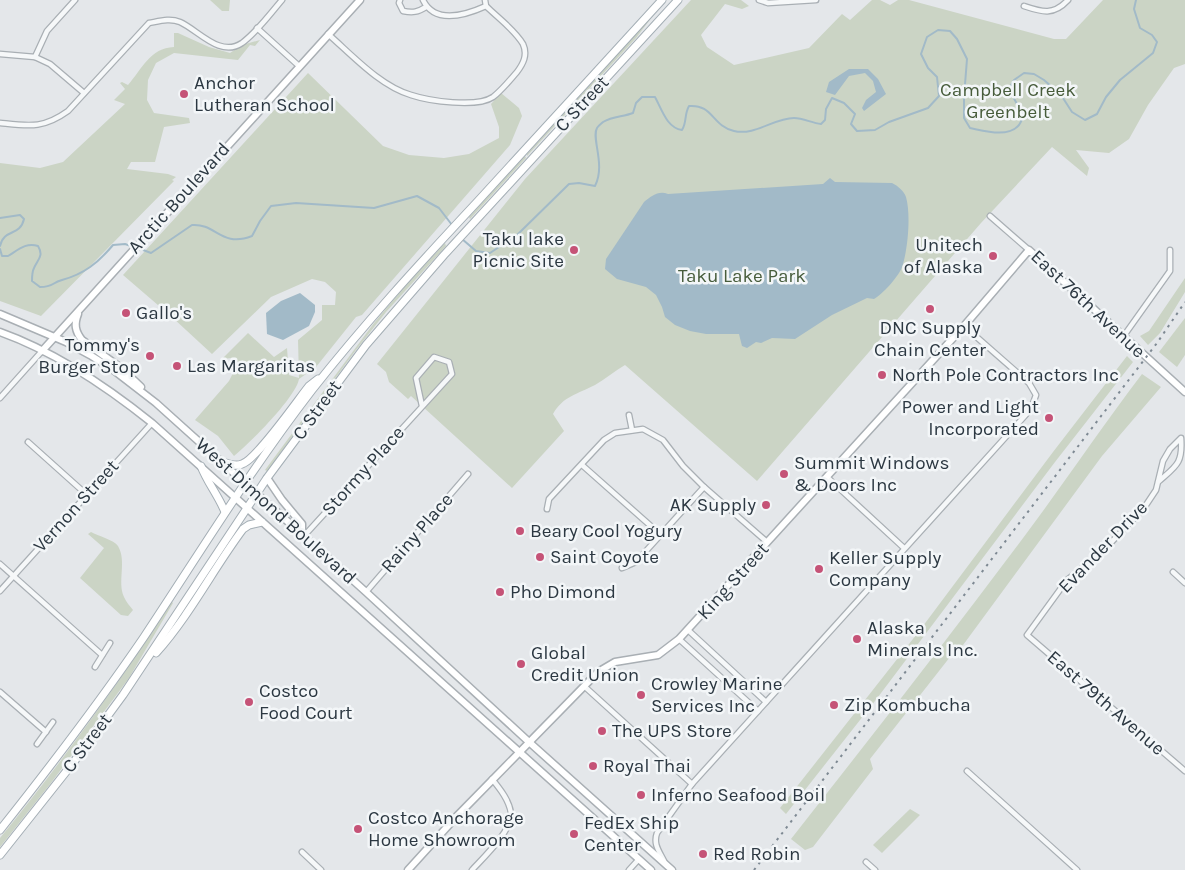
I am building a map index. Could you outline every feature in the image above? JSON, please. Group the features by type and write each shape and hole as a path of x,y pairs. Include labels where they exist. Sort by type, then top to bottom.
{"main road":[{"name":"Arctic Boulevard","path":"42,351 145,235 360,0"},
{"name":"C Street","path":"0,830 62,751 130,657 245,482 286,424 357,334 662,0"},
{"name":"C Street","path":"0,855 73,763 139,672 267,478 366,345 444,254 678,0"},
{"name":"King Street","path":"408,870 492,779 603,668 615,662 658,655 680,639 964,326 1029,250"},
{"name":"East 76th Avenue","path":"1029,250 1185,392"},
{"path":"81,308 74,323 77,334 82,340 121,368 156,403"},
{"name":"West Dimond Boulevard","path":"0,314 55,337 82,351 112,369 156,403 366,592 528,742 672,870"},
{"name":"West Dimond Boulevard","path":"0,332 42,351 96,381 152,423 651,870"},
{"path":"223,462 238,466 247,462 309,386 328,371"},
{"path":"201,466 220,498 225,512"},
{"path":"267,478 302,524 303,535"},
{"path":"139,672 171,637 244,529 249,524 262,522"}],"street":[{"path":"35,57 47,31 75,0"},
{"path":"0,123 31,127 46,124 68,111 149,23 166,20 180,22 200,37 224,48 241,44 282,0"},
{"path":"400,0 399,3 403,11 418,12 426,7"},
{"path":"422,0 426,7 437,14 451,17 469,14 486,6"},
{"path":"328,34 374,74 388,84 410,95 442,101 484,101 493,97 505,86 522,65 525,58 523,44 486,6 484,0"},
{"path":"760,0 816,0"},
{"path":"1024,6 1044,12 1052,11 1068,0"},
{"path":"257,28 299,66"},
{"path":"0,54 35,57 50,64 84,93"},
{"name":"East 76th Avenue","path":"990,216 1029,250"},
{"path":"1123,337 1170,271 1170,250"},
{"path":"665,864 655,844 657,833 692,784 1031,409 1036,395 1029,384 964,326"},
{"name":"Arctic Boulevard","path":"0,398 42,351"},
{"name":"Stormy Place","path":"303,535 452,374 449,362 434,357 416,378 422,406"},
{"path":"629,415 632,430"},
{"name":"Vernon Street","path":"0,590 152,423"},
{"path":"547,509 549,499 604,440 615,433 643,429 664,440 683,466 704,487 768,542"},
{"name":"Evander Drive","path":"1027,635 1067,580 1102,552 1144,508 1156,490 1166,455 1185,431"},
{"name":"Evander Drive","path":"1158,482 1179,462 1182,452 1181,438"},
{"path":"28,442 86,494"},
{"path":"582,465 660,535"},
{"name":"Rainy Place","path":"366,592 468,474"},
{"path":"827,477 904,548"},
{"path":"622,568 636,562 704,487"},
{"path":"0,564 102,655"},
{"path":"1174,572 1185,583"},
{"path":"688,630 766,702"},
{"name":"East 79th Avenue","path":"1027,635 1185,771"},
{"path":"680,639 758,711"},
{"path":"95,667 110,643"},
{"path":"584,686 692,784"},
{"path":"0,692 46,732"},
{"path":"37,744 53,722"},
{"path":"967,770 1077,870"},
{"path":"472,870 502,835 510,821 510,810 507,801 492,779"},
{"path":"302,852 321,870"},
{"path":"630,870 639,859"},
{"path":"866,862 875,870"}],"green space":[{"path":"210,0 230,0 229,11 222,11"},
{"name":"Taku Lake Park","path":"691,0 741,0 749,6 742,9 725,4 701,35 707,47 734,65 809,48 842,14 850,20 872,0 880,0 890,5 898,0 909,0 1054,39 1066,39 1103,0 1185,0 1185,64 1174,68 1148,105 1129,139 1109,153 1076,150 1089,168 1087,176 1052,147 981,223 757,481 625,365 595,385 571,396 561,403 553,414 564,431 512,488 411,396 408,399 389,382 386,372 377,364 525,179"},
{"path":"655,13 636,38 527,156 527,154"},
{"path":"174,33 230,53 242,45 260,40 255,46 250,45 238,60 174,53 156,63 148,80 147,100 154,113 189,118 190,123 164,127 155,162 131,162 127,169 168,174 176,177 172,180 174,181 41,316 0,301 0,163 40,168 63,162 125,104 114,100 125,89 120,83 128,85 153,55 166,48 174,47"},
{"path":"308,73 383,146 409,155 444,158 469,154 499,138 499,127 491,104 501,93 519,108 522,116 510,145 362,315 356,317 316,367 299,379 290,397 281,408 234,456 218,436 195,420 229,381 238,363 232,358 222,359 248,333 274,357 287,348 289,375 299,378 298,340 322,320 322,305 335,305 336,292 325,282 312,279 271,297 212,354 123,275"},
{"path":"525,156 526,158 470,219 469,217"},
{"path":"445,243 446,246 386,312 267,471 265,470 374,323"},
{"path":"1185,278 1185,292 1160,333 1148,345 1140,336 1149,331"},
{"path":"1185,318 1185,355 1177,367 1159,352"},
{"path":"1127,356 1133,362 1055,462 875,701 786,814 780,808 920,630"},
{"path":"1142,374 1161,387 1102,456 955,656 950,657 870,759 873,769 813,847 805,850 791,839 1000,569"},
{"path":"91,532 116,544 121,552 122,591 126,601 133,610 128,616 121,615 80,578 104,548 88,534"},
{"path":"172,602 129,678 51,783 0,847 0,838 89,722"},
{"path":"910,809 920,815 882,853 873,845"}],"water":[{"path":"849,69 868,69 878,79 886,94 864,111 862,108 866,100 876,92 873,81 865,73 849,76 835,95 826,92 829,82"},
{"path":"830,178 835,182 892,183 899,187 906,197 908,204 906,251 902,267 897,275 877,297 874,299 867,298 832,315 795,339 772,338 761,343 756,342 747,348 742,346 739,334 706,334 690,331 675,325 665,317 656,295 646,287 617,279 605,269 606,259 644,202 655,194 823,184"},
{"path":"300,293 315,305 315,312 309,326 283,340 267,334 266,313 281,301"}],"waterway":[{"path":"462,239 476,251 490,253 517,235 569,184 579,183 595,186 599,169 597,128 607,120 633,113 636,103 642,97 655,97 672,126 682,130 689,106 703,108 721,125 734,131 742,132 794,118 821,124 825,120 826,109 832,98 844,103 855,114 851,124 857,131 875,130 889,122 928,108 939,96 937,77 928,68 921,54 927,37 938,30 950,31 957,39 967,59 964,118 970,128 989,132 1003,132 1014,129 1019,125 1022,120 1022,114 1009,89 1014,80 1024,73 1034,74 1044,80 1061,95 1072,112 1085,120 1097,114 1106,97 1120,80 1153,53 1157,42 1152,35 1140,28 1134,9 1136,0"},
{"path":"138,248 151,253 192,225 200,225 233,239 242,239 252,236 271,206 296,203 374,208 417,196 439,208 452,225"},
{"path":"0,218 20,215 24,219 22,225 5,237 0,246"},
{"path":"0,249 2,256 8,256 26,246 38,246 40,257 33,270 32,281 40,287 45,287 84,271 102,257 113,245 125,244 134,247"}],"railway":[{"path":"754,870 1157,343 1185,302"}],"place":[{"name":"Anchor Lutheran School","path":"184,94"},
{"name":"Taku lake Picnic Site","path":"574,250"},
{"name":"Unitech of Alaska","path":"993,256"},
{"name":"DNC Supply Chain Center","path":"930,309"},
{"name":"Gallo's","path":"126,313"},
{"name":"Tommy's Burger Stop","path":"150,356"},
{"name":"Las Margaritas","path":"177,366"},
{"name":"North Pole Contractors Inc","path":"882,375"},
{"name":"Power and Light Incorporated","path":"1049,418"},
{"name":"Summit Windows & Doors Inc","path":"784,474"},
{"name":"AK Supply","path":"766,505"},
{"name":"Beary Cool Yogury","path":"520,531"},
{"name":"Saint Coyote","path":"540,557"},
{"name":"Keller Supply Company","path":"819,569"},
{"name":"Pho Dimond","path":"500,592"},
{"name":"Alaska Minerals Inc.","path":"857,639"},
{"name":"Global Credit Union","path":"521,664"},
{"name":"Crowley Marine Services Inc","path":"641,695"},
{"name":"Costco Food Court","path":"249,702"},
{"name":"Zip Kombucha","path":"834,705"},
{"name":"The UPS Store","path":"602,731"},
{"name":"Royal Thai","path":"593,766"},
{"name":"Inferno Seafood Boil","path":"641,795"},
{"name":"Costco Anchorage Home Showroom","path":"358,829"},
{"name":"FedEx Ship Center","path":"574,834"},
{"name":"Red Robin","path":"703,854"}],"park label":[{"name":"Campbell Creek Greenbelt","path":"1008,101"}]}
